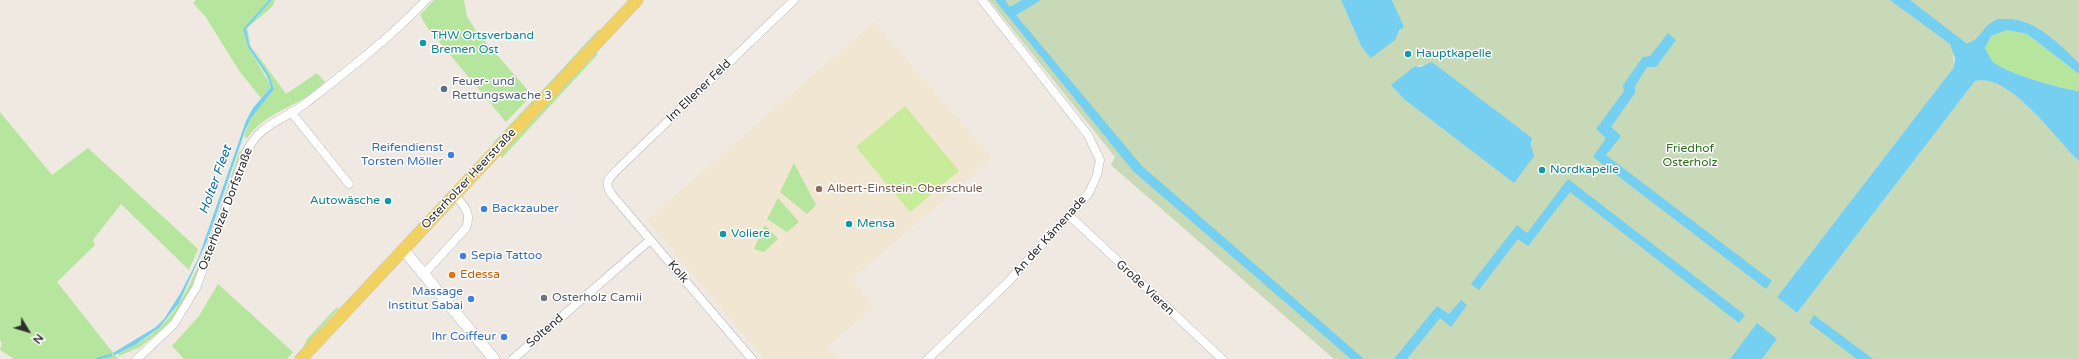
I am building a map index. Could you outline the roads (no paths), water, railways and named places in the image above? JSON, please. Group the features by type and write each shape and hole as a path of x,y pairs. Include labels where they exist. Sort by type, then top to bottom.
{"main road":[{"name":"Osterholzer Heerstraße","path":"301,359 637,0"},
{"path":"403,249 494,359"}],"street":[{"name":"Osterholzer Dorfstraße","path":"137,359 174,324 196,288 251,142 264,128 304,105 354,65 426,0"},
{"name":"Im Ellener Feld","path":"607,184 618,169 794,0"},
{"name":"An der Kämenade","path":"930,358 1009,281 1070,216 1089,193 1097,175 1100,160 1088,135 982,0"},
{"path":"291,112 349,184"},
{"name":"Kolk","path":"607,184 608,189 613,196 752,359"},
{"path":"424,274 468,224 468,212 455,195"},
{"name":"Große Vieren","path":"1070,216 1222,359"},
{"name":"Soltend","path":"513,359 650,240"}],"water":[{"path":"269,0 272,0 246,29 250,46 269,75 274,89 251,118 245,131 208,239 179,303 159,328 135,345 115,355 113,353 156,327 164,319 180,294 198,259 246,121 253,108 271,87 267,76 248,47 243,29"},
{"path":"995,0 1005,0 1010,7 1022,0 1041,0 1016,15 1142,166 1364,359 1351,359 1133,171"},
{"path":"1341,0 1392,0 1404,27 1399,31 1395,40 1371,58 1361,46"},
{"path":"1890,0 1910,0 1966,43 1974,40 1997,19 2018,20 2028,23 2055,41 2079,63 2079,74 2027,34 2007,30 1991,36 1985,48 1993,62 2009,71 2047,84 2079,91 2079,161 2032,110 2017,97 2003,87 1989,81 1975,81 1797,313 1777,297 1954,67 1955,58 1950,44"},
{"path":"1668,33 1676,40 1656,67 1647,67 1635,86 1635,93 1611,127 1621,136 1606,155 1772,281 1766,289 1593,157 1606,138 1596,129 1624,91 1623,85 1643,57 1650,56"},
{"path":"1432,62 1532,138 1531,145 1534,156 1514,183 1404,99 1391,85 1415,66 1420,67"},
{"path":"1568,179 1745,315 1739,323 1570,192 1528,246 1518,239 1479,290 1471,284 1517,225 1527,233"},
{"path":"1461,300 1467,305 1451,327 1440,318 1407,359 1394,359 1437,306 1449,314"},
{"path":"1814,315 1873,359 1857,359 1809,323"},
{"path":"1757,323 1777,339 1762,359 1730,359"}],"waterway":[{"name":"Holter Fleet","path":"97,359 111,355"}],"place":[{"name":"THW Ortsverband Bremen Ost","path":"423,43"},
{"name":"Hauptkapelle","path":"1408,54"},
{"name":"Feuer- und Rettungswache 3","path":"444,89"},
{"name":"Reifendienst Torsten Möller","path":"451,155"},
{"name":"Nordkapelle","path":"1542,170"},
{"name":"Albert-Einstein-Oberschule","path":"819,189"},
{"name":"Autowäsche","path":"388,201"},
{"name":"Backzauber","path":"484,209"},
{"name":"Mensa","path":"849,224"},
{"name":"Voliere","path":"723,234"},
{"name":"Sepia Tattoo","path":"463,256"},
{"name":"Edessa","path":"452,275"},
{"name":"Osterholz Camii","path":"544,298"},
{"name":"Massage Institut Sabai","path":"471,299"},
{"name":"Ihr Coiffeur","path":"504,337"}],"park label":[{"name":"Friedhof Osterholz","path":"1690,156"}]}
